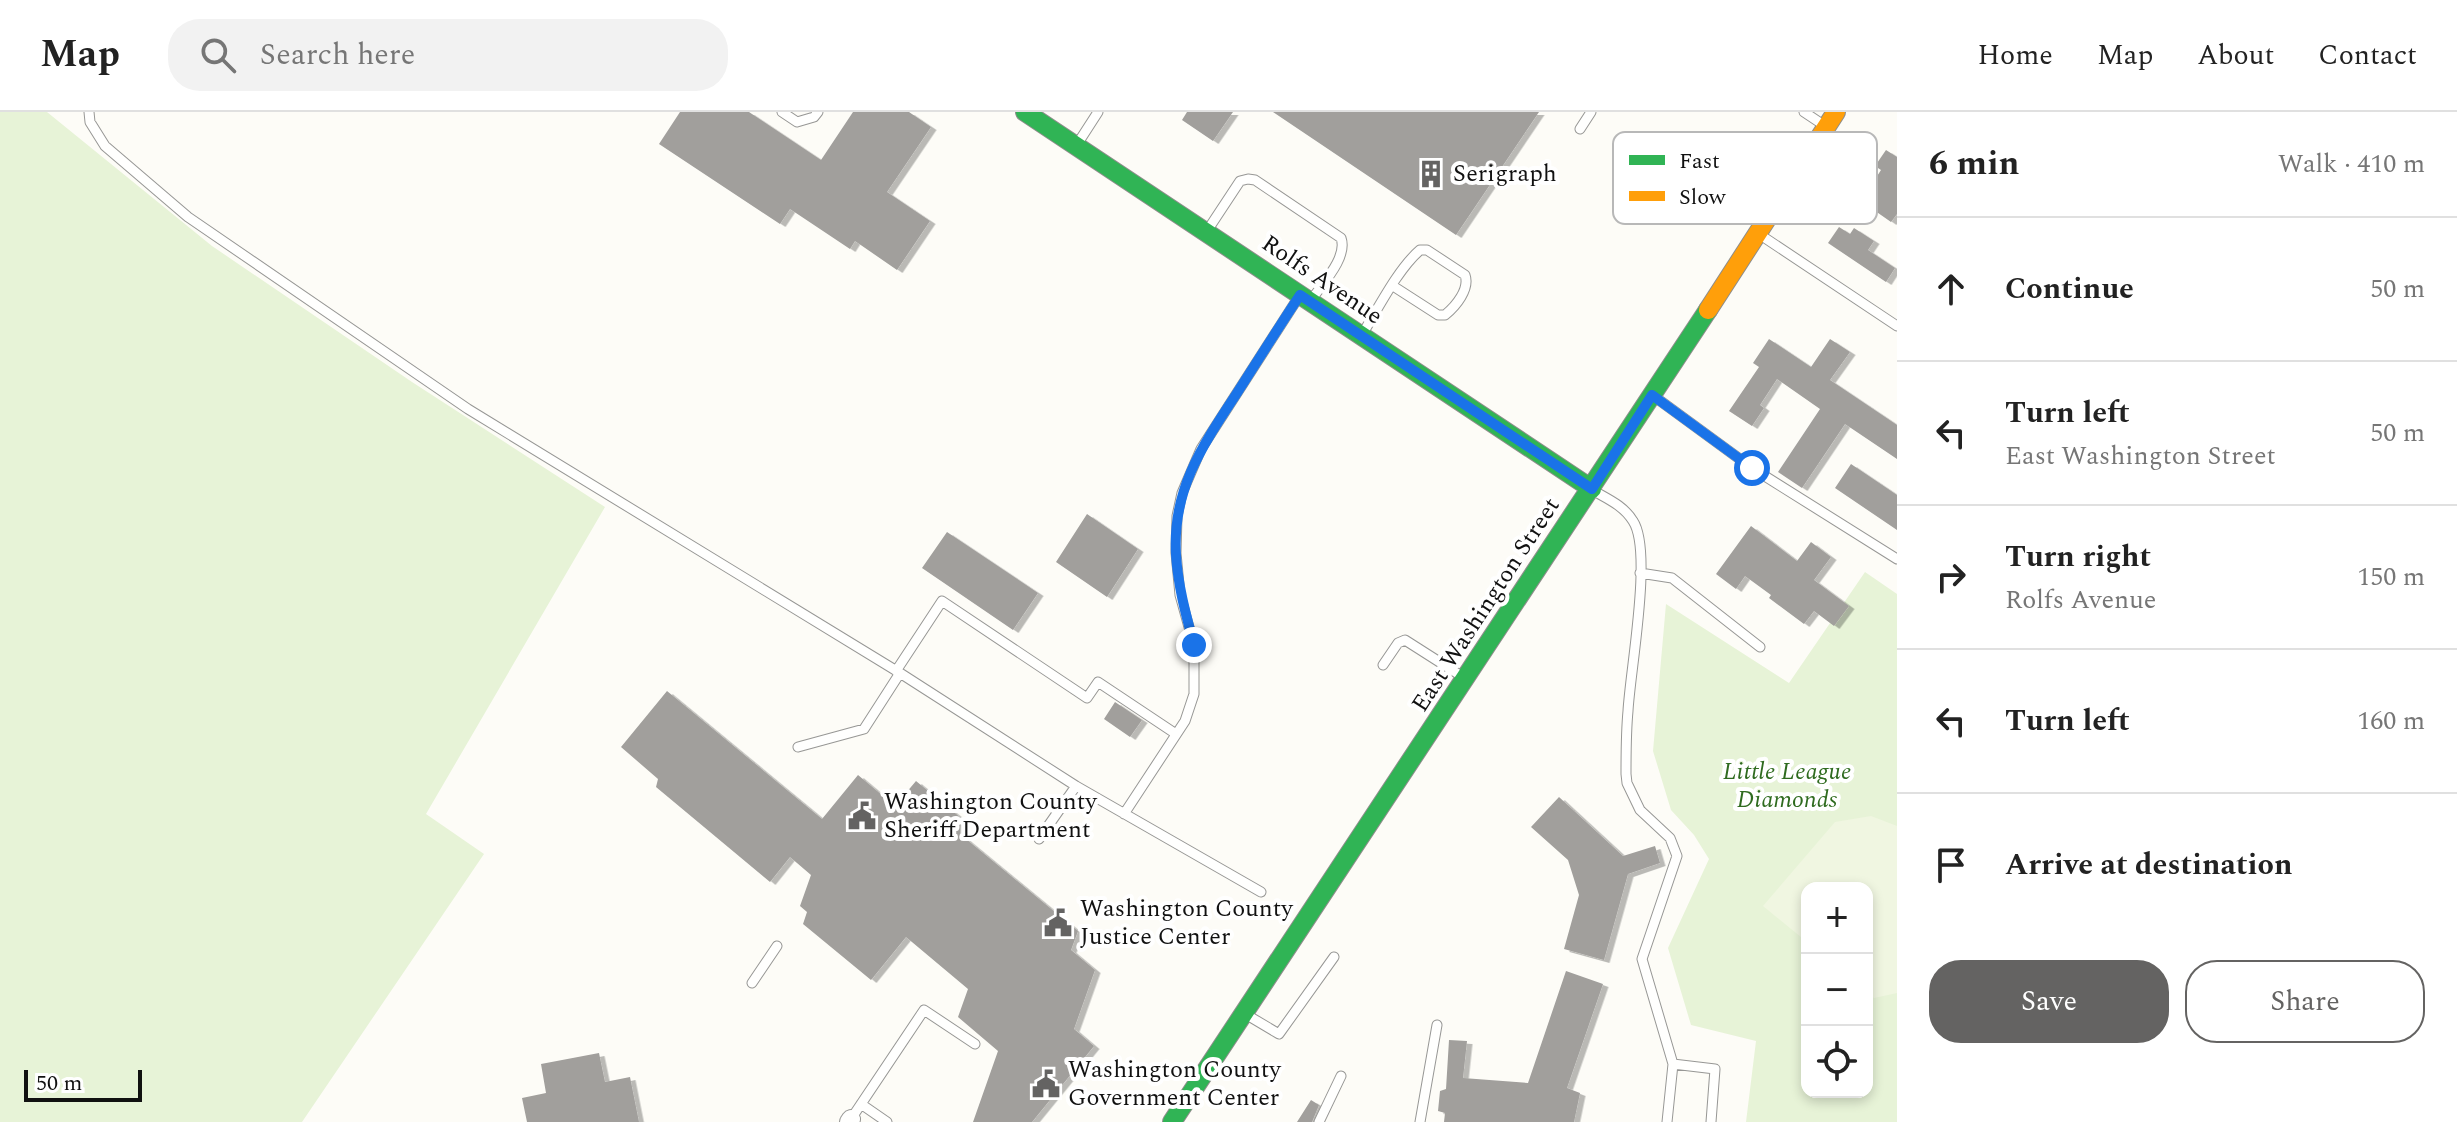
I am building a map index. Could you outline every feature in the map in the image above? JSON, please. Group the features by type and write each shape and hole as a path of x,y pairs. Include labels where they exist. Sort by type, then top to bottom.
{"main road":[{"name":"Rolfs Avenue","path":"1025,112 1592,489"},
{"name":"East Washington Street","path":"1177,1120 1763,224"}],"lane":[{"path":"89,112 90,122 105,146 188,217 468,409 898,672 1076,786 1261,892"},
{"path":"782,112 797,122 814,117 818,112"},
{"path":"1076,146 1098,112"},
{"path":"1580,129 1591,112"},
{"path":"1804,112 1831,119"},
{"path":"1124,814 1185,721 1194,694 1194,645 1180,595 1176,553 1177,516 1182,493 1201,449 1305,298 1341,256 1344,245 1341,238 1255,180 1248,179 1240,181 1206,232"},
{"path":"1757,233 1897,326"},
{"path":"1361,335 1393,286 1420,250 1427,250 1465,275 1467,281 1465,289 1445,315 1438,315 1393,286"},
{"path":"1652,395 1752,468 1897,559"},
{"path":"1592,489 1621,507 1634,522 1642,546 1628,711 1626,774 1640,810 1670,838 1677,856 1642,959 1673,1064 1667,1122"},
{"path":"1640,573 1672,578 1760,647"},
{"path":"798,747 864,729 942,601 1087,698 1098,682 1176,734"},
{"path":"1383,665 1398,643 1405,640 1466,679"},
{"path":"1039,839 1076,786"},
{"path":"752,983 777,946"},
{"path":"1244,1014 1279,1034 1334,957"},
{"path":"887,1122 854,1115 924,1010 975,1044"},
{"path":"1420,1122 1437,1025"},
{"path":"1673,1064 1715,1069 1711,1122"},
{"path":"1319,1122 1341,1076"}],"green space":[{"path":"0,112 47,112 212,246 412,382 605,507 426,814 484,854 302,1122 0,1122"},
{"name":"Little League Diamonds","path":"1865,572 1897,594 1897,1122 1746,1122 1756,1041 1691,1025 1668,948 1709,859 1694,835 1671,810 1653,751 1666,604 1789,683"},
{"path":"1871,816 1897,826 1897,993 1873,997 1873,882 1801,882 1801,937 1763,906 1835,822"}],"building":[{"path":"680,112 749,112 821,160 853,112 909,112 931,127 887,192 930,221 897,270 855,241 850,249 790,209 780,224 659,144"},
{"path":"1187,112 1233,112 1213,141 1182,120"},
{"name":"Serigraph","path":"1273,112 1539,112 1456,235"},
{"path":"1886,150 1897,157 1897,214 1891,222 1877,212 1877,176 1881,170 1877,163"},
{"path":"1839,227 1850,234 1854,228 1874,241 1868,250 1895,268 1886,282 1828,243"},
{"path":"1769,339 1811,367 1830,339 1850,352 1830,380 1897,425 1897,459 1845,424 1802,488 1778,472 1820,409 1777,379 1760,405 1764,408 1752,426 1729,411 1759,367 1753,363"},
{"path":"1851,464 1897,495 1897,530 1835,488"},
{"path":"1087,514 1138,549 1107,597 1056,562"},
{"path":"1751,526 1797,561 1811,542 1831,557 1814,580 1849,606 1834,626 1814,611 1804,624 1745,576 1736,589 1716,574"},
{"path":"947,532 1038,593 1013,630 922,568"},
{"path":"667,691 822,819 858,775 895,806 916,781 961,818 960,834 1078,931 1071,950 1095,970 1074,1029 1094,1046 1032,1122 973,1122 998,1051 958,1017 968,989 906,937 871,980 803,924 807,912 800,906 811,875 790,857 770,882 656,787 658,779 621,747"},
{"path":"1115,702 1142,720 1130,737 1104,719"},
{"path":"1559,797 1623,856 1655,846 1660,863 1628,874 1604,960 1564,949 1579,895 1568,860 1531,827"},
{"path":"1566,971 1603,984 1567,1088 1580,1093 1574,1122 1444,1122 1445,1113 1438,1111 1440,1091 1446,1089 1449,1040 1467,1041 1463,1078 1528,1083"},
{"path":"599,1053 605,1082 630,1077 639,1122 527,1122 522,1098 546,1093 541,1064"},
{"path":"1311,1100 1319,1105 1312,1122 1297,1122"}],"traffic: fast":[{"path":"1025,112 1592,489"},
{"path":"1172,1122 1708,310"}],"traffic: slow":[{"path":"1823,132 1836,112"},
{"path":"1708,310 1764,224"}],"place":[{"name":"Serigraph","path":"1431,174"},
{"name":"Washington County Sheriff Department","path":"862,816"},
{"name":"Washington County Justice Center","path":"1058,923"},
{"name":"Washington County Government Center","path":"1046,1084"}],"route":[{"path":"1194,645 1180,595 1176,553 1177,516 1182,493 1191,466 1201,449 1300,295 1592,489 1652,395 1752,468"}]}
